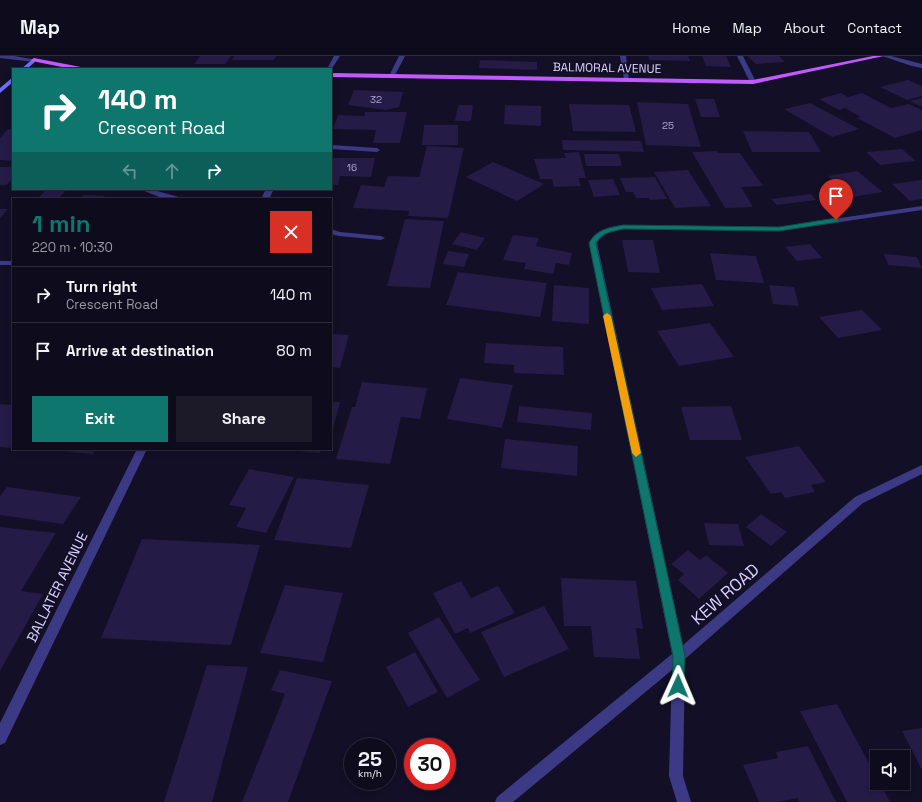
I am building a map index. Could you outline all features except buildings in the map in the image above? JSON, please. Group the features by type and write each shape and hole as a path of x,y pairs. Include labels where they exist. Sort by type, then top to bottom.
{"main road":[{"name":"BALMORAL AVENUE","path":"332,75 753,82 881,56"},
{"path":"25,68 36,58 77,68"},
{"path":"0,91 12,80"}],"street":[{"path":"0,56 36,58"},
{"path":"331,68 337,56"},
{"path":"392,76 402,56"},
{"path":"623,56 627,79"},
{"path":"740,56 753,82"},
{"path":"885,56 914,66 922,66"},
{"path":"332,147 377,150"},
{"path":"146,190 162,196 175,198"},
{"path":"684,802 676,776 679,656 592,243 596,236 607,230 623,227 779,229 922,208"},
{"path":"332,231 339,234 381,238"},
{"path":"0,263 12,263"},
{"name":"BALLATER AVENUE","path":"0,738 142,450"},
{"name":"KEW ROAD","path":"502,802 679,656 859,500 922,469"}],"slow traffic":[{"path":"607,316 636,453"}],"route":[{"path":"678,686 679,656 592,243 596,236 612,228 779,229 836,220"}]}
